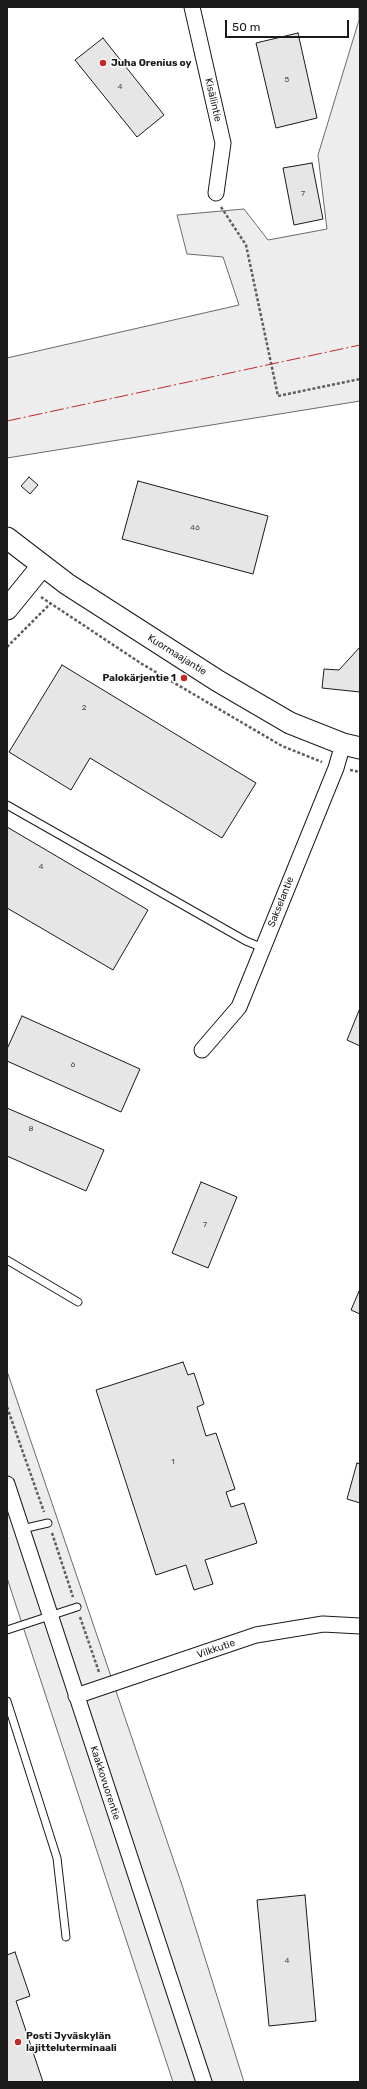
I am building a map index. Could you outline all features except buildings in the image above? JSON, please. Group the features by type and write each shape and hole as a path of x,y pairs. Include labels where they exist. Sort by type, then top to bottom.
{"street":[{"name":"Kisällintie","path":"192,7 223,143 216,193"},
{"name":"Kuormaajantie","path":"7,538 42,566 105,610 218,681 290,723 351,746"},
{"path":"7,609 42,566"},
{"name":"Sakselantie","path":"202,1050 239,1007 336,768 351,746"},
{"name":"Kaakkovuorentie","path":"7,1484 204,2082"},
{"name":"Vilkkutie","path":"76,1696 256,1635 322,1624 360,1626"}],"lane":[{"path":"7,805 246,941 263,948"},
{"path":"7,1260 78,1302"},
{"path":"22,1529 48,1523"},
{"path":"7,1630 77,1607"},
{"path":"7,1701 57,1858 66,1937"}],"path":[{"path":"216,193 216,200 246,245 278,396 360,379"},
{"path":"26,587 142,664 282,746 336,768 360,772"},
{"path":"7,647 50,604"},
{"path":"7,1407 104,1686"}],"shaded area":[{"path":"359,7 360,401 7,458 7,358 239,305 223,257 187,254 177,215 244,209 268,240 327,229 318,155 359,20"},
{"path":"7,1371 183,1888 244,2082 173,2082 7,1578"}],"power":[{"path":"7,421 360,345"}],"place":[{"name":"Juha Orenius oy","path":"103,63"},
{"name":"Palokärjentie 1","path":"184,678"},
{"name":"Posti Jyväskylän lajitteluterminaali","path":"18,2042"}]}
